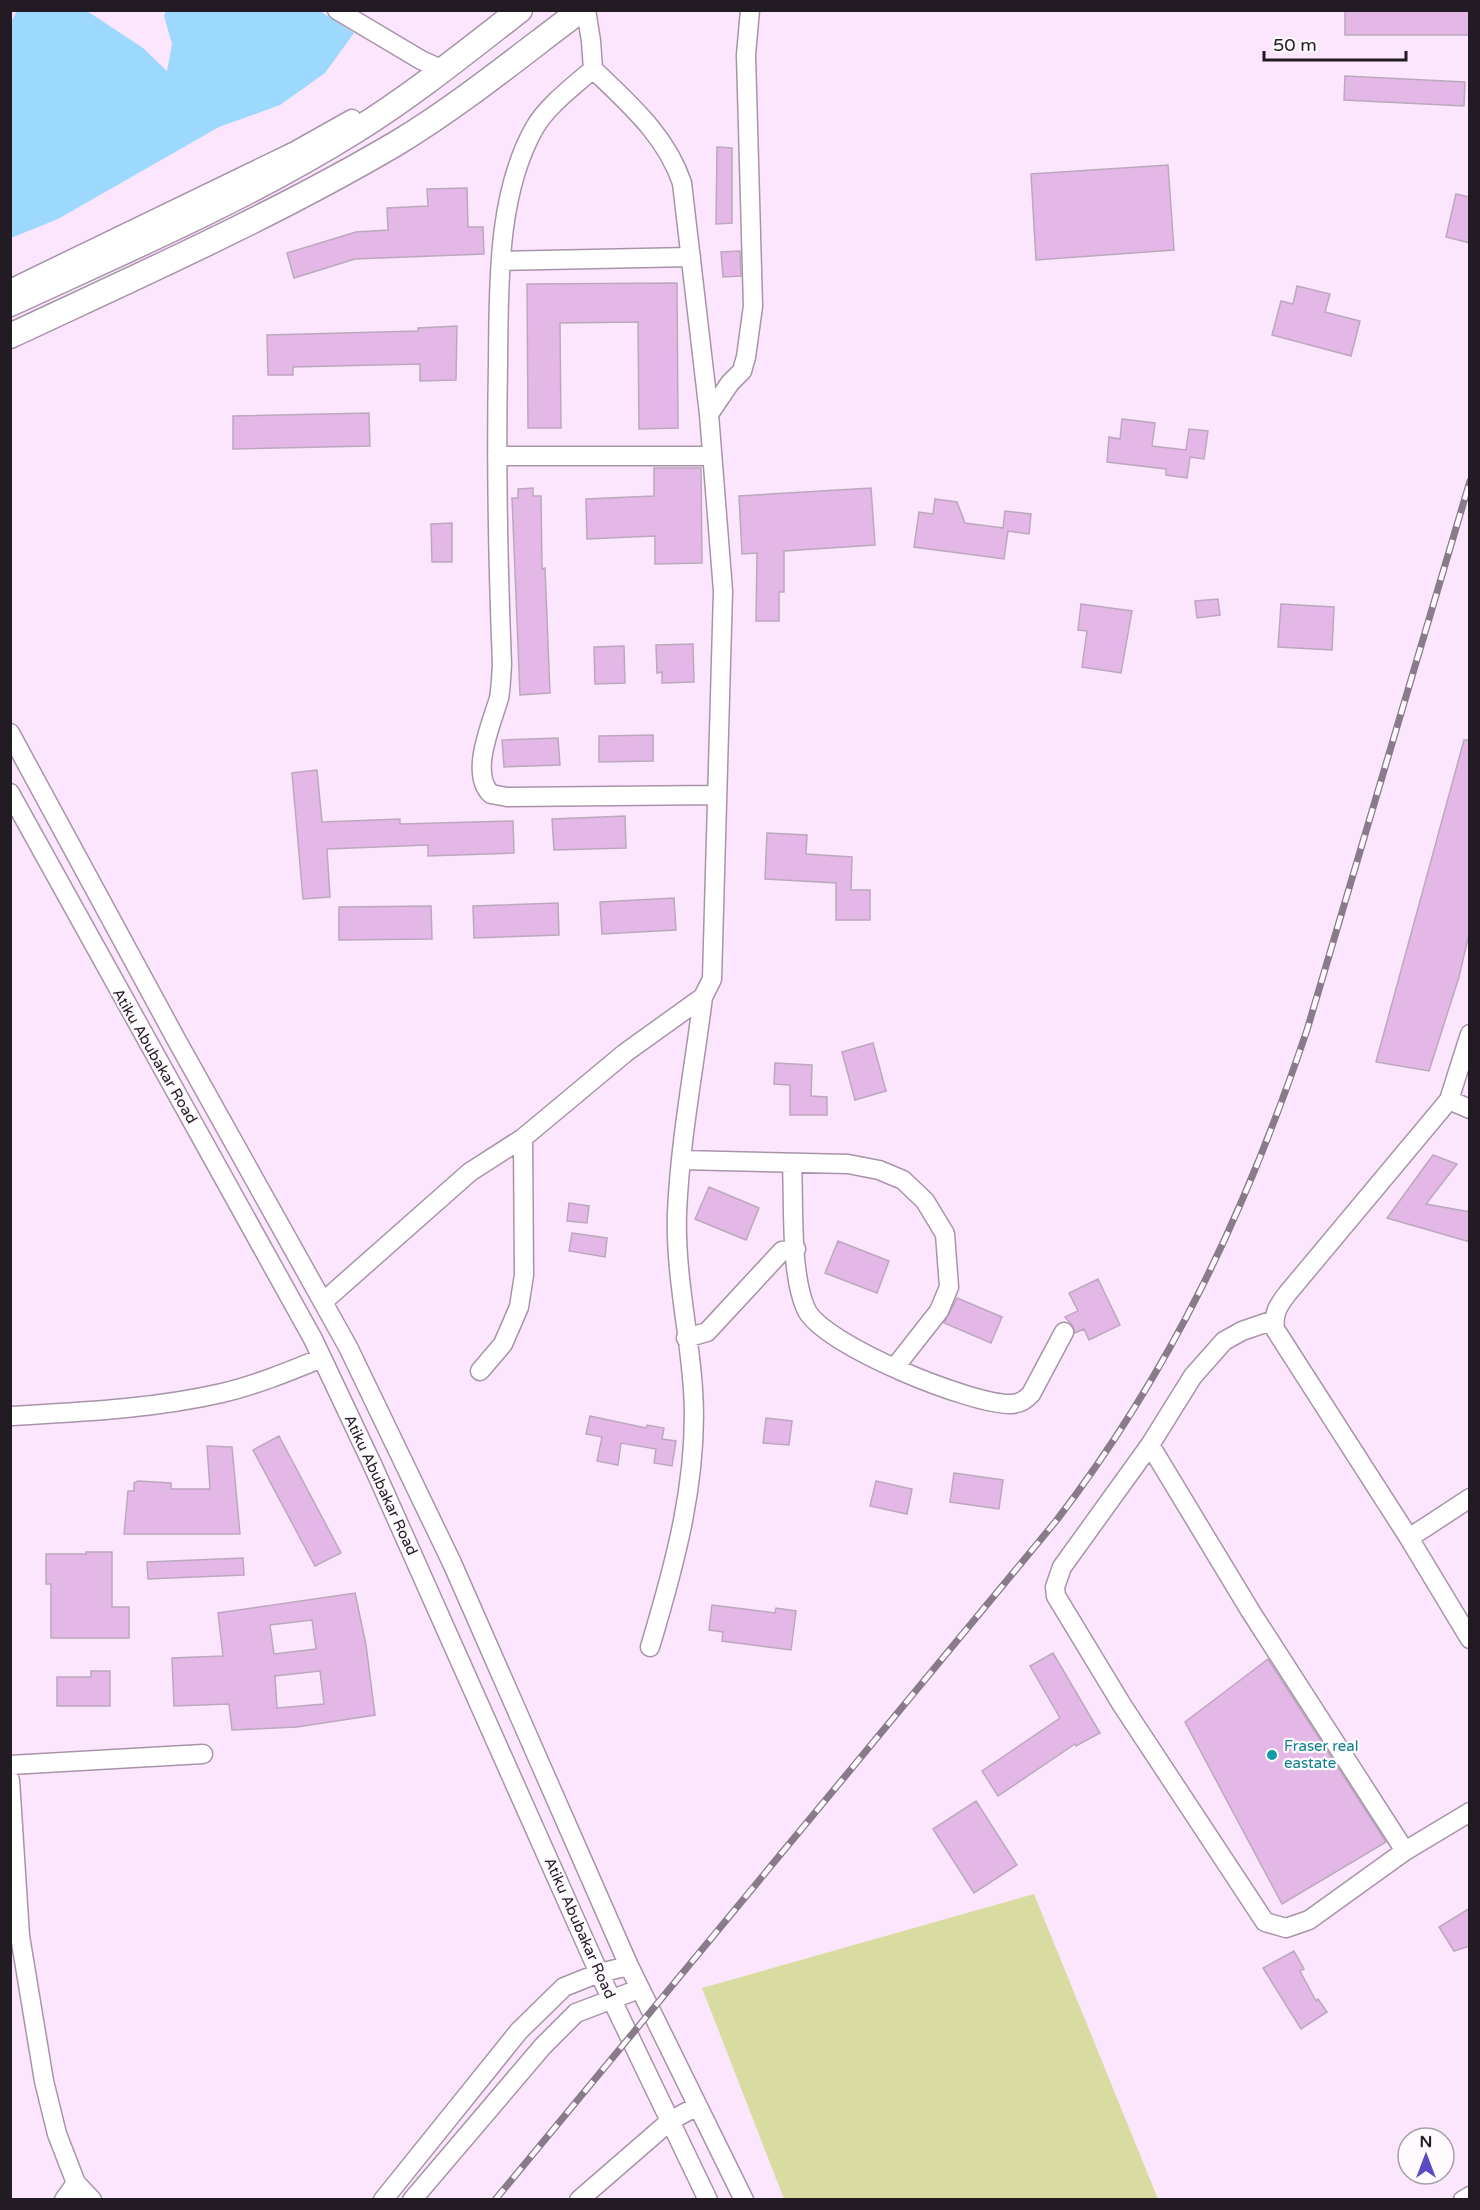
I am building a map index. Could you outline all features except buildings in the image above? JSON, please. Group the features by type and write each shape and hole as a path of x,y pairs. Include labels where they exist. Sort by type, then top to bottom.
{"main road":[{"path":"10,304 185,224 287,172 355,131 421,87 520,10"},
{"path":"10,336 157,268 306,194 398,142 583,10"}],"street":[{"path":"337,10 421,60 443,70"},
{"path":"583,10 591,41 593,69 660,139 674,161 688,218 709,414 723,591 712,979 703,997 677,1214 678,1270 693,1390 693,1448 672,1574 650,1647"},
{"path":"709,414 730,383 742,371 753,306 746,55 746,28 750,10"},
{"path":"593,69 536,126 517,171 501,261 497,303 497,456 502,665 499,696 485,742 482,769 484,786 495,796 507,797 716,795"},
{"path":"10,289 295,151 377,104 421,87"},
{"path":"501,261 691,257"},
{"path":"497,456 712,456"},
{"path":"10,733 176,1040 324,1301 452,1563 628,1966 744,2199"},
{"name":"Atiku Abubakar Road","path":"10,793 322,1358 373,1466 599,1973 708,2199"},
{"path":"324,1301 470,1172 523,1138 625,1053 703,997"},
{"path":"1470,1034 1449,1100 1287,1294 1275,1310 1274,1320 1275,1329 1470,1639"},
{"path":"1449,1100 1470,1109"},
{"path":"480,1371 503,1344 519,1307 524,1275 523,1138"},
{"path":"682,1160 848,1164 887,1173 903,1180 925,1201 945,1234 949,1287 939,1311 895,1367"},
{"path":"792,1164 796,1249 800,1288 806,1310 814,1322 854,1349 982,1400 1014,1404 1024,1402 1031,1394 1064,1332"},
{"path":"687,1338 707,1332 782,1251 796,1249"},
{"path":"1274,1320 1242,1331 1224,1341 1193,1376 1150,1445 1062,1568 1055,1587 1056,1596 1122,1705 1265,1922 1275,1927 1286,1928 1310,1920 1405,1851 1470,1812"},
{"path":"10,1416 121,1409 181,1401 260,1382 322,1358"},
{"path":"1150,1445 1251,1612 1405,1851"},
{"path":"1408,1538 1470,1498"},
{"path":"10,1765 203,1754"},
{"path":"10,1780 20,1936 28,1998 46,2092 57,2134 76,2183 92,2199"},
{"path":"382,2199 519,2031 564,1987 599,1973 628,1966"},
{"path":"412,2199 551,2038 576,2013 639,1989"},
{"path":"579,2199 670,2121 697,2106"},
{"path":"64,2199 76,2183"},
{"path":"1463,2199 1470,2196"}],"green space":[{"path":"1034,1894 1158,2199 784,2199 702,1988"}],"water":[{"path":"17,11 87,11 143,48 167,71 172,44 164,16 166,11 320,11 354,33 325,73 280,105 219,127 58,219 11,238 10,24"}],"railway":[{"path":"495,2200 1056,1521 1098,1464 1136,1406 1170,1347 1231,1225 1283,1097 1307,1030 1470,481"}],"place":[{"name":"Fraser real eastate","path":"1272,1755"}]}
